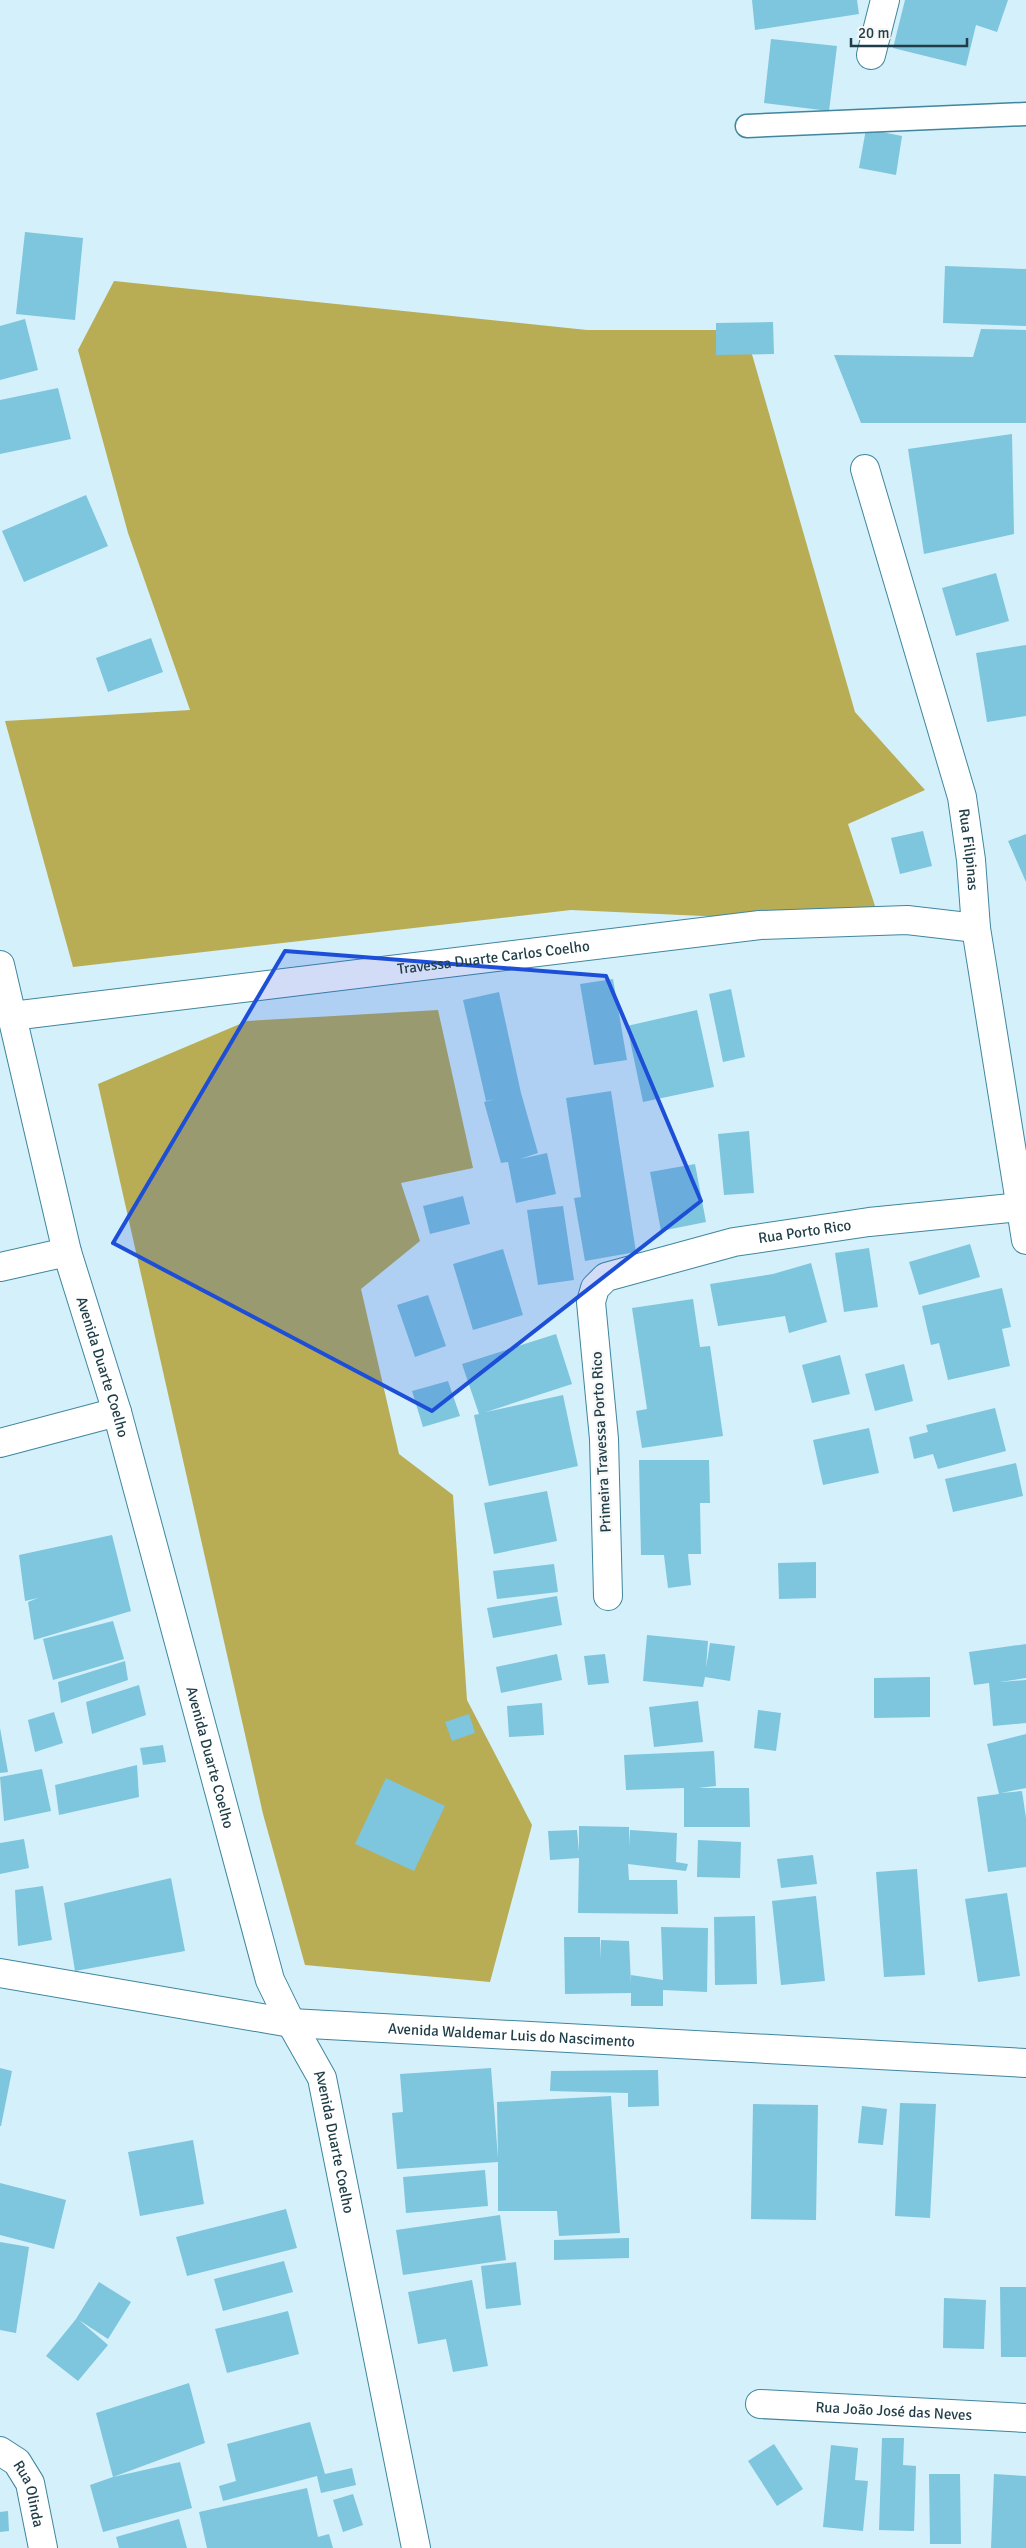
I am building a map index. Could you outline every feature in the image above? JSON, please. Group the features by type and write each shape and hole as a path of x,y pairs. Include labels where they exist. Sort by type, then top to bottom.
{"street":[{"path":"871,55 885,0"},
{"name":"Rua Filipinas","path":"865,469 962,797 971,860 976,928 1026,1240"},
{"name":"Travessa Duarte Carlos Coelho","path":"12,1016 760,924 907,920 976,928"},
{"name":"Avenida Duarte Coelho","path":"0,965 67,1252 117,1412 270,1980 291,2023 322,2078 416,2548"},
{"name":"Rua Porto Rico","path":"595,1288 606,1278 734,1242 869,1222 1021,1207"},
{"path":"0,1267 67,1252"},
{"name":"Primeira Travessa Porto Rico","path":"595,1288 591,1302 604,1439 608,1596"},
{"path":"0,1443 117,1412"},
{"name":"Avenida Waldemar Luis do Nascimento","path":"0,1973 291,2023 1026,2063"},
{"name":"Rua João José das Neves","path":"760,2404 1026,2418"},
{"name":"Rua Olinda","path":"0,2451 17,2462 30,2483 43,2548"}],"lane":[{"path":"747,126 1026,114"}],"highlighted area":[{"path":"285,951 606,976 701,1201 432,1411 113,1243"}],"shaded area":[{"path":"114,281 587,330 745,330 855,712 925,790 848,824 881,924 571,910 73,967 5,721 190,710 128,533 78,350"},
{"path":"438,1010 473,1168 401,1183 420,1241 361,1289 399,1454 453,1495 467,1700 532,1825 490,1982 305,1965 263,1814 98,1084 247,1021"}],"building":[{"path":"752,0 857,0 859,14 755,30"},
{"path":"905,0 1008,0 997,32 976,25 966,66 893,48"},
{"path":"771,39 837,46 829,111 764,103"},
{"path":"866,129 902,136 896,175 859,168"},
{"path":"25,232 83,238 75,320 16,314"},
{"path":"945,266 1026,269 1026,326 943,323"},
{"path":"25,319 38,370 0,380 0,326"},
{"path":"773,322 774,354 716,355 716,323"},
{"path":"981,329 1026,330 1026,423 861,423 834,355 973,357"},
{"path":"58,388 71,439 0,454 0,400"},
{"path":"1012,434 1014,534 924,554 908,449"},
{"path":"86,495 108,546 24,582 2,531"},
{"path":"996,573 1009,621 956,636 942,588"},
{"path":"151,638 163,672 108,692 96,658"},
{"path":"1026,645 1026,716 987,722 976,653"},
{"path":"923,831 932,866 900,874 891,838"},
{"path":"1026,834 1026,882 1008,841"},
{"path":"613,979 627,1060 594,1065 580,984"},
{"path":"731,989 745,1057 723,1062 709,994"},
{"path":"499,992 521,1093 538,1153 520,1159 547,1153 556,1194 516,1203 508,1162 501,1163 484,1102 495,1099 486,1101 463,1000"},
{"path":"697,1010 714,1087 643,1102 627,1026"},
{"path":"611,1091 636,1252 585,1261 574,1198 581,1197 566,1098"},
{"path":"749,1131 754,1193 724,1195 718,1134"},
{"path":"695,1164 706,1222 661,1231 650,1172"},
{"path":"463,1196 470,1224 430,1234 423,1206"},
{"path":"563,1206 574,1280 538,1285 527,1210"},
{"path":"970,1244 980,1277 919,1295 909,1262"},
{"path":"869,1248 878,1307 844,1312 835,1253"},
{"path":"503,1249 523,1315 473,1330 453,1264"},
{"path":"811,1263 827,1322 789,1333 785,1316 718,1326 710,1284 773,1274"},
{"path":"1002,1288 1011,1327 1002,1329 1010,1366 948,1380 939,1343 931,1345 922,1306"},
{"path":"428,1295 446,1346 415,1357 397,1305"},
{"path":"693,1299 700,1347 710,1346 723,1436 642,1448 636,1411 647,1409 632,1308"},
{"path":"556,1334 572,1384 486,1412 563,1395 578,1466 489,1486 474,1415 479,1414 462,1364"},
{"path":"840,1355 850,1394 812,1403 802,1365"},
{"path":"904,1364 913,1401 875,1411 865,1374"},
{"path":"448,1381 460,1416 423,1427 412,1391"},
{"path":"995,1408 1006,1451 938,1469 933,1454 914,1459 909,1437 928,1432 926,1425"},
{"path":"869,1428 879,1473 823,1485 813,1440"},
{"path":"639,1460 709,1460 710,1503 700,1503 701,1554 688,1554 691,1585 668,1588 664,1555 641,1555"},
{"path":"1016,1463 1023,1496 953,1512 945,1479"},
{"path":"547,1491 557,1541 494,1554 484,1503"},
{"path":"112,1535 131,1611 34,1640 28,1602 38,1598 25,1601 19,1555"},
{"path":"816,1562 816,1598 779,1599 778,1563"},
{"path":"554,1564 558,1592 497,1599 493,1571"},
{"path":"557,1596 562,1625 493,1638 487,1608"},
{"path":"113,1621 124,1659 53,1680 43,1639"},
{"path":"647,1635 708,1641 706,1668 710,1643 735,1646 730,1681 705,1677 703,1687 643,1681"},
{"path":"1026,1644 1026,1678 1000,1682 1026,1680 1026,1723 993,1726 989,1683 974,1685 969,1652"},
{"path":"557,1654 562,1680 501,1693 496,1667"},
{"path":"605,1654 609,1683 588,1685 584,1656"},
{"path":"125,1661 128,1680 61,1703 58,1682"},
{"path":"930,1677 930,1717 874,1718 874,1678"},
{"path":"139,1685 146,1715 92,1734 86,1702"},
{"path":"698,1701 703,1742 654,1747 649,1707"},
{"path":"542,1703 544,1735 509,1737 507,1706"},
{"path":"758,1710 781,1713 776,1751 754,1748"},
{"path":"54,1712 63,1743 35,1752 28,1720"},
{"path":"469,1714 475,1733 452,1741 445,1722"},
{"path":"0,1728 8,1772 0,1773"},
{"path":"1026,1734 1026,1788 1001,1793 1022,1791 1026,1818 1026,1867 988,1872 977,1797 999,1794 987,1744"},
{"path":"163,1745 166,1762 143,1765 140,1748"},
{"path":"714,1751 716,1786 698,1788 749,1788 750,1827 684,1827 684,1788 626,1790 624,1755"},
{"path":"137,1765 139,1797 59,1815 55,1785"},
{"path":"42,1769 51,1811 4,1821 0,1777"},
{"path":"386,1778 445,1806 414,1871 355,1844"},
{"path":"579,1826 629,1827 629,1846 630,1830 677,1833 676,1862 688,1864 686,1871 628,1864 629,1880 677,1880 678,1914 578,1913 579,1858 550,1860 548,1831 577,1830 579,1852"},
{"path":"24,1839 29,1868 0,1874 0,1843"},
{"path":"698,1840 741,1842 740,1878 697,1877"},
{"path":"813,1855 817,1884 781,1888 777,1859"},
{"path":"917,1869 925,1975 884,1977 876,1872"},
{"path":"171,1878 185,1951 75,1971 64,1903"},
{"path":"43,1886 52,1940 18,1946 15,1890"},
{"path":"1007,1893 1020,1976 978,1982 965,1899"},
{"path":"816,1896 825,1981 781,1985 772,1901"},
{"path":"755,1916 757,1984 715,1985 714,1917"},
{"path":"661,1927 708,1928 707,1992 663,1990 663,2006 631,2006 631,1993 565,1994 564,1937 600,1937 600,1959 601,1940 629,1941 631,1984 631,1975 663,1980"},
{"path":"0,2068 12,2071 1,2126 0,2126"},
{"path":"491,2068 498,2158 497,2102 611,2096 620,2233 559,2236 557,2211 498,2211 498,2162 397,2169 392,2113 403,2112 400,2074"},
{"path":"658,2070 659,2106 628,2107 628,2093 550,2091 551,2071"},
{"path":"900,2103 936,2104 930,2218 895,2216"},
{"path":"753,2104 818,2105 816,2220 751,2219"},
{"path":"862,2106 887,2109 883,2145 858,2143"},
{"path":"193,2140 204,2204 140,2216 128,2152"},
{"path":"485,2170 488,2206 406,2213 403,2177"},
{"path":"0,2183 66,2200 54,2249 0,2235"},
{"path":"286,2209 297,2248 187,2276 176,2237"},
{"path":"500,2215 506,2260 403,2275 396,2230"},
{"path":"629,2238 629,2258 554,2260 554,2240"},
{"path":"0,2242 29,2247 16,2333 0,2330"},
{"path":"284,2261 293,2292 223,2311 214,2279"},
{"path":"516,2262 521,2305 486,2309 481,2266"},
{"path":"472,2280 488,2366 453,2372 446,2339 418,2344 408,2292"},
{"path":"99,2282 131,2302 108,2339 79,2320 108,2345 78,2381 46,2356 76,2319"},
{"path":"1000,2287 1026,2287 1026,2357 1001,2357"},
{"path":"944,2298 986,2300 984,2349 943,2348"},
{"path":"288,2311 299,2354 227,2373 215,2329"},
{"path":"189,2383 205,2443 113,2477 96,2413"},
{"path":"310,2422 325,2474 352,2468 356,2485 321,2493 317,2476 223,2501 219,2486 236,2481 227,2444"},
{"path":"882,2438 904,2438 903,2465 916,2466 914,2531 879,2530"},
{"path":"774,2444 803,2489 777,2506 748,2461"},
{"path":"831,2445 858,2448 855,2480 868,2481 863,2531 823,2527"},
{"path":"180,2462 192,2508 103,2532 90,2485 113,2477"},
{"path":"929,2474 960,2474 961,2544 930,2544"},
{"path":"994,2474 1026,2476 1026,2548 991,2548"},
{"path":"307,2488 318,2537 329,2534 333,2548 207,2548 199,2512"},
{"path":"353,2494 363,2525 343,2532 333,2500"},
{"path":"8,2511 9,2531 0,2532 0,2512"},
{"path":"179,2519 187,2548 119,2548 116,2537"}]}
